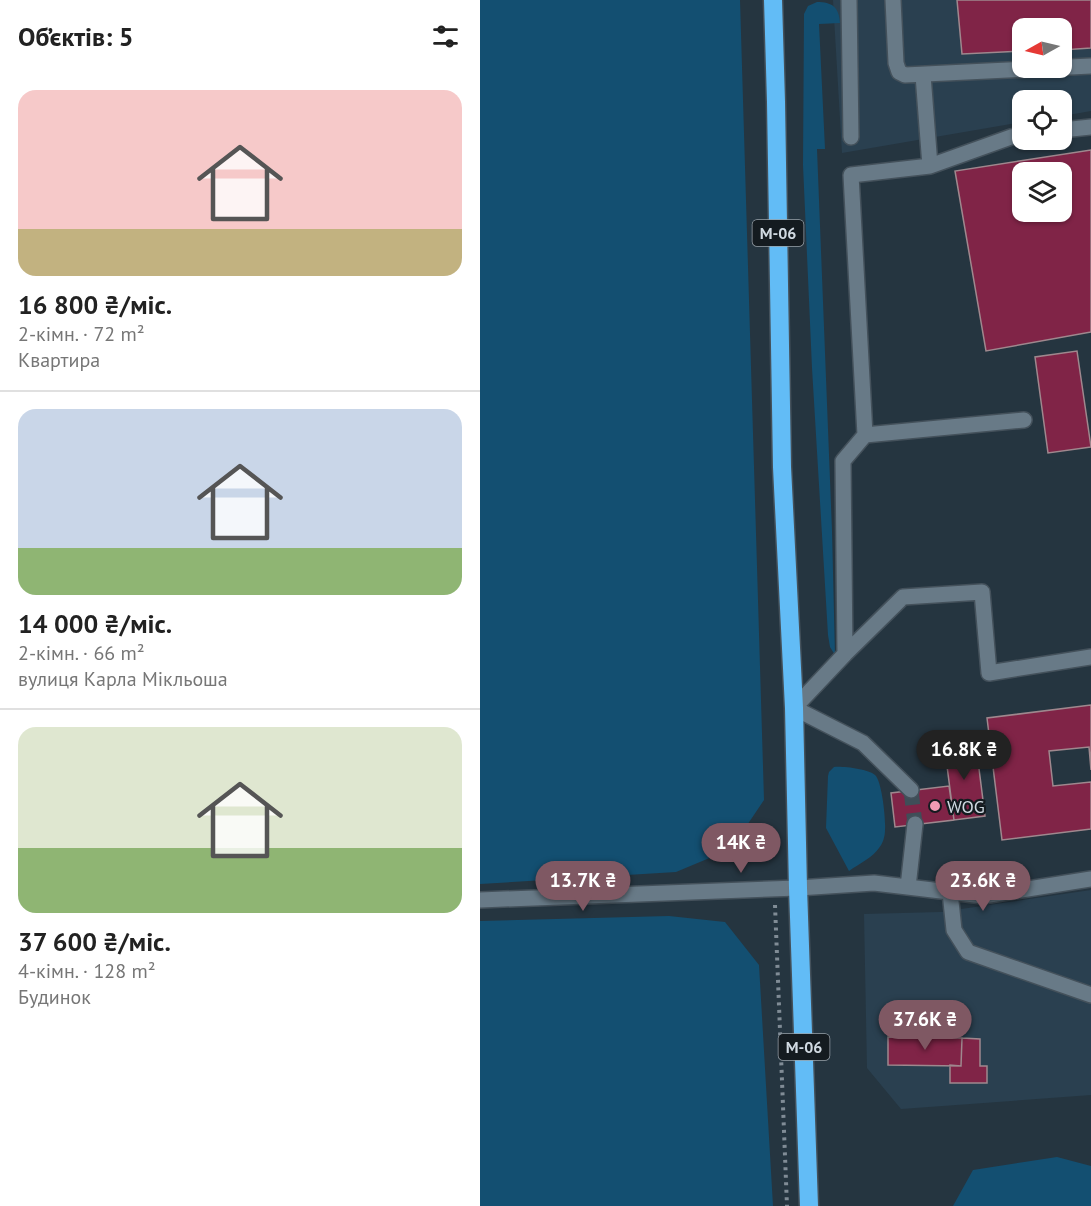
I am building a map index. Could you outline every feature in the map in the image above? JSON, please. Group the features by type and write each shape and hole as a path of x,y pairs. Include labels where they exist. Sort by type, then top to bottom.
{"highway":[{"name":"М-06","path":"772,0 777,114 782,467 794,708 809,1206"}],"street":[{"path":"849,0 851,137"},
{"path":"893,0 896,63 899,72 905,75 1091,66"},
{"path":"923,75 930,166"},
{"path":"1072,129 1091,127"},
{"path":"845,654 843,461 865,435 850,175 930,166 1012,137"},
{"path":"865,435 1024,420"},
{"path":"911,790 863,743 794,708 903,597 982,592 990,673 1091,657"},
{"path":"908,887 915,825"},
{"path":"480,900 874,883 984,896 1091,879"},
{"path":"950,892 954,930 968,952 1091,995"}],"path":[{"path":"774,889 787,1206"}],"shaded area":[{"path":"480,0 740,0 764,800 731,849 676,872 480,884"},
{"path":"833,0 1091,0 1091,111 1072,114 1072,90 1012,90 1012,124 842,153"},
{"path":"817,2 834,6 840,23 819,24 825,149 817,149 835,655 830,647 828,635 803,165 804,14 808,6"},
{"path":"834,767 855,768 875,775 880,785 883,801 885,830 882,844 866,860 849,871 826,828 828,776"},
{"path":"1091,890 1091,1095 901,1109 867,1068 864,914 941,912"},
{"path":"669,916 725,922 759,965 773,1206 480,1206 480,921"},
{"path":"1057,1157 1091,1166 1091,1206 953,1206 973,1170"}],"building":[{"path":"957,0 1091,0 1091,48 1072,49 1072,18 1012,18 1012,52 962,54"},
{"path":"1091,150 1091,332 986,351 955,171 1012,162 1012,222 1072,222 1072,162 1013,162"},
{"path":"1077,351 1091,447 1048,453 1035,357"},
{"path":"1091,705 1091,770 1089,747 1049,751 1053,786 1091,782 1091,829 1002,840 987,718"},
{"path":"958,741 959,747 976,745 985,816 954,820 944,743"},
{"path":"949,786 954,820 895,827 891,793"},
{"path":"888,1037 962,1038 961,1066 888,1065"},
{"path":"962,1038 980,1039 980,1066 987,1066 987,1083 950,1083 950,1065 961,1066"}],"tunnel":[{"path":"911,790 915,824"}],"place":[{"name":"WOG","path":"935,806"}]}
